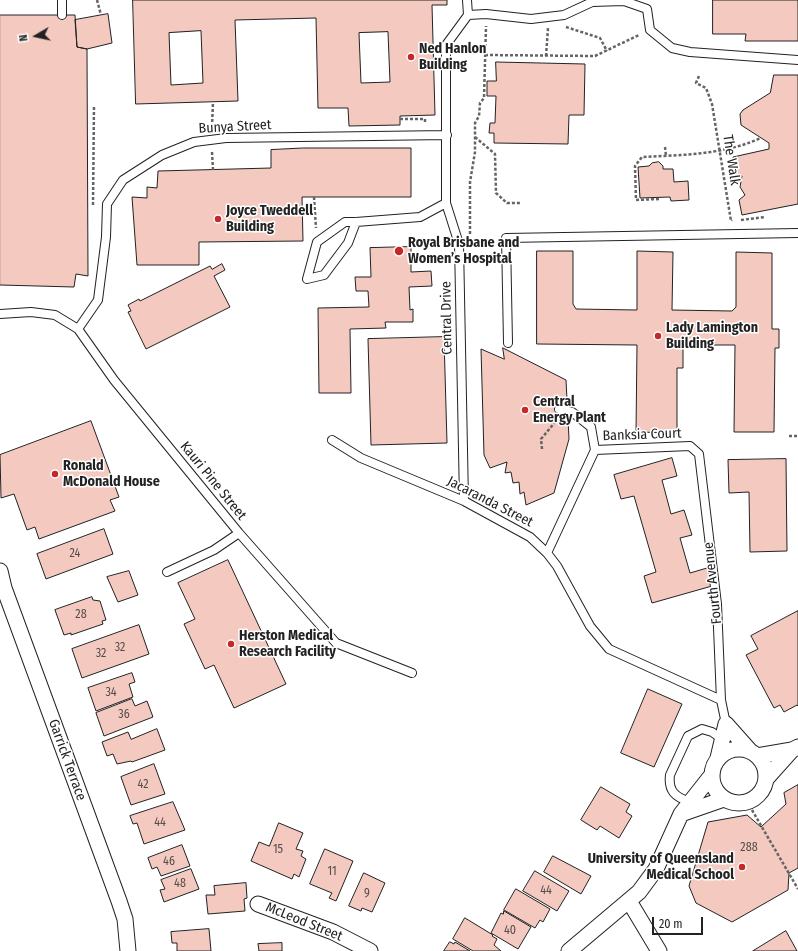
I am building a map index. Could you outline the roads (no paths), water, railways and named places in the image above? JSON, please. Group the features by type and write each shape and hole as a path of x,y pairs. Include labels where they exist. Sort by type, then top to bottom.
{"street":[{"name":"Garrick Terrace","path":"0,571 7,595 119,901 125,919 128,951"},
{"name":"Fourth Avenue","path":"718,758 726,724"},
{"name":"Fourth Avenue","path":"726,724 754,753"},
{"path":"766,779 763,763 754,753 742,748 725,752 718,758 713,766 711,776 717,793 724,799 733,803 751,801 761,791 766,779 795,748"},
{"path":"754,753 795,748"},
{"path":"569,951 640,892 656,869 685,808 711,776"},
{"path":"685,808 724,799"},
{"path":"629,901 659,951"},
{"name":"McLeod Street","path":"258,904 333,932 370,951"}],"lane":[{"path":"62,0 62,15"},
{"path":"467,0 468,14 486,14 531,19 564,15 592,2 624,1 647,9 650,30 672,48 690,52 798,60"},
{"name":"Central Drive","path":"464,501 459,244 446,203 446,45 468,14"},
{"name":"Bunya Street","path":"78,329 98,300 106,237 107,204 123,180 158,157 194,142 226,138 447,135"},
{"path":"356,222 348,243 324,275 307,279 317,242 345,222 420,217 446,203"},
{"path":"508,343 506,238 798,233"},
{"name":"Kauri Pine Street","path":"0,314 32,312 55,315 78,329 114,380 239,533 336,643 412,673"},
{"name":"Banksia Court","path":"547,553 595,450 591,427 572,412 560,412"},
{"name":"Jacaranda Street","path":"332,440 361,458 464,501 530,537 547,553 557,566 590,626 609,648 721,700"},
{"name":"Banksia Court","path":"595,450 690,446"},
{"name":"Fourth Avenue","path":"690,446 699,454 717,604 721,700 726,724"},
{"path":"167,572 214,550 239,533"},
{"path":"685,808 674,796 670,789 669,781 670,774 688,736 702,730 712,732 722,740"}],"place":[{"name":"Ned Hanlon Building","path":"411,57"},
{"name":"Joyce Tweddell Building","path":"218,219"},
{"name":"Royal Brisbane and Women’s Hospital","path":"399,251"},
{"name":"Lady Lamington Building","path":"658,336"},
{"name":"Central Energy Plant","path":"525,410"},
{"name":"Ronald McDonald House","path":"55,474"},
{"name":"Herston Medical Research Facility","path":"231,644"},
{"name":"University of Queensland Medical School","path":"742,867"}]}
